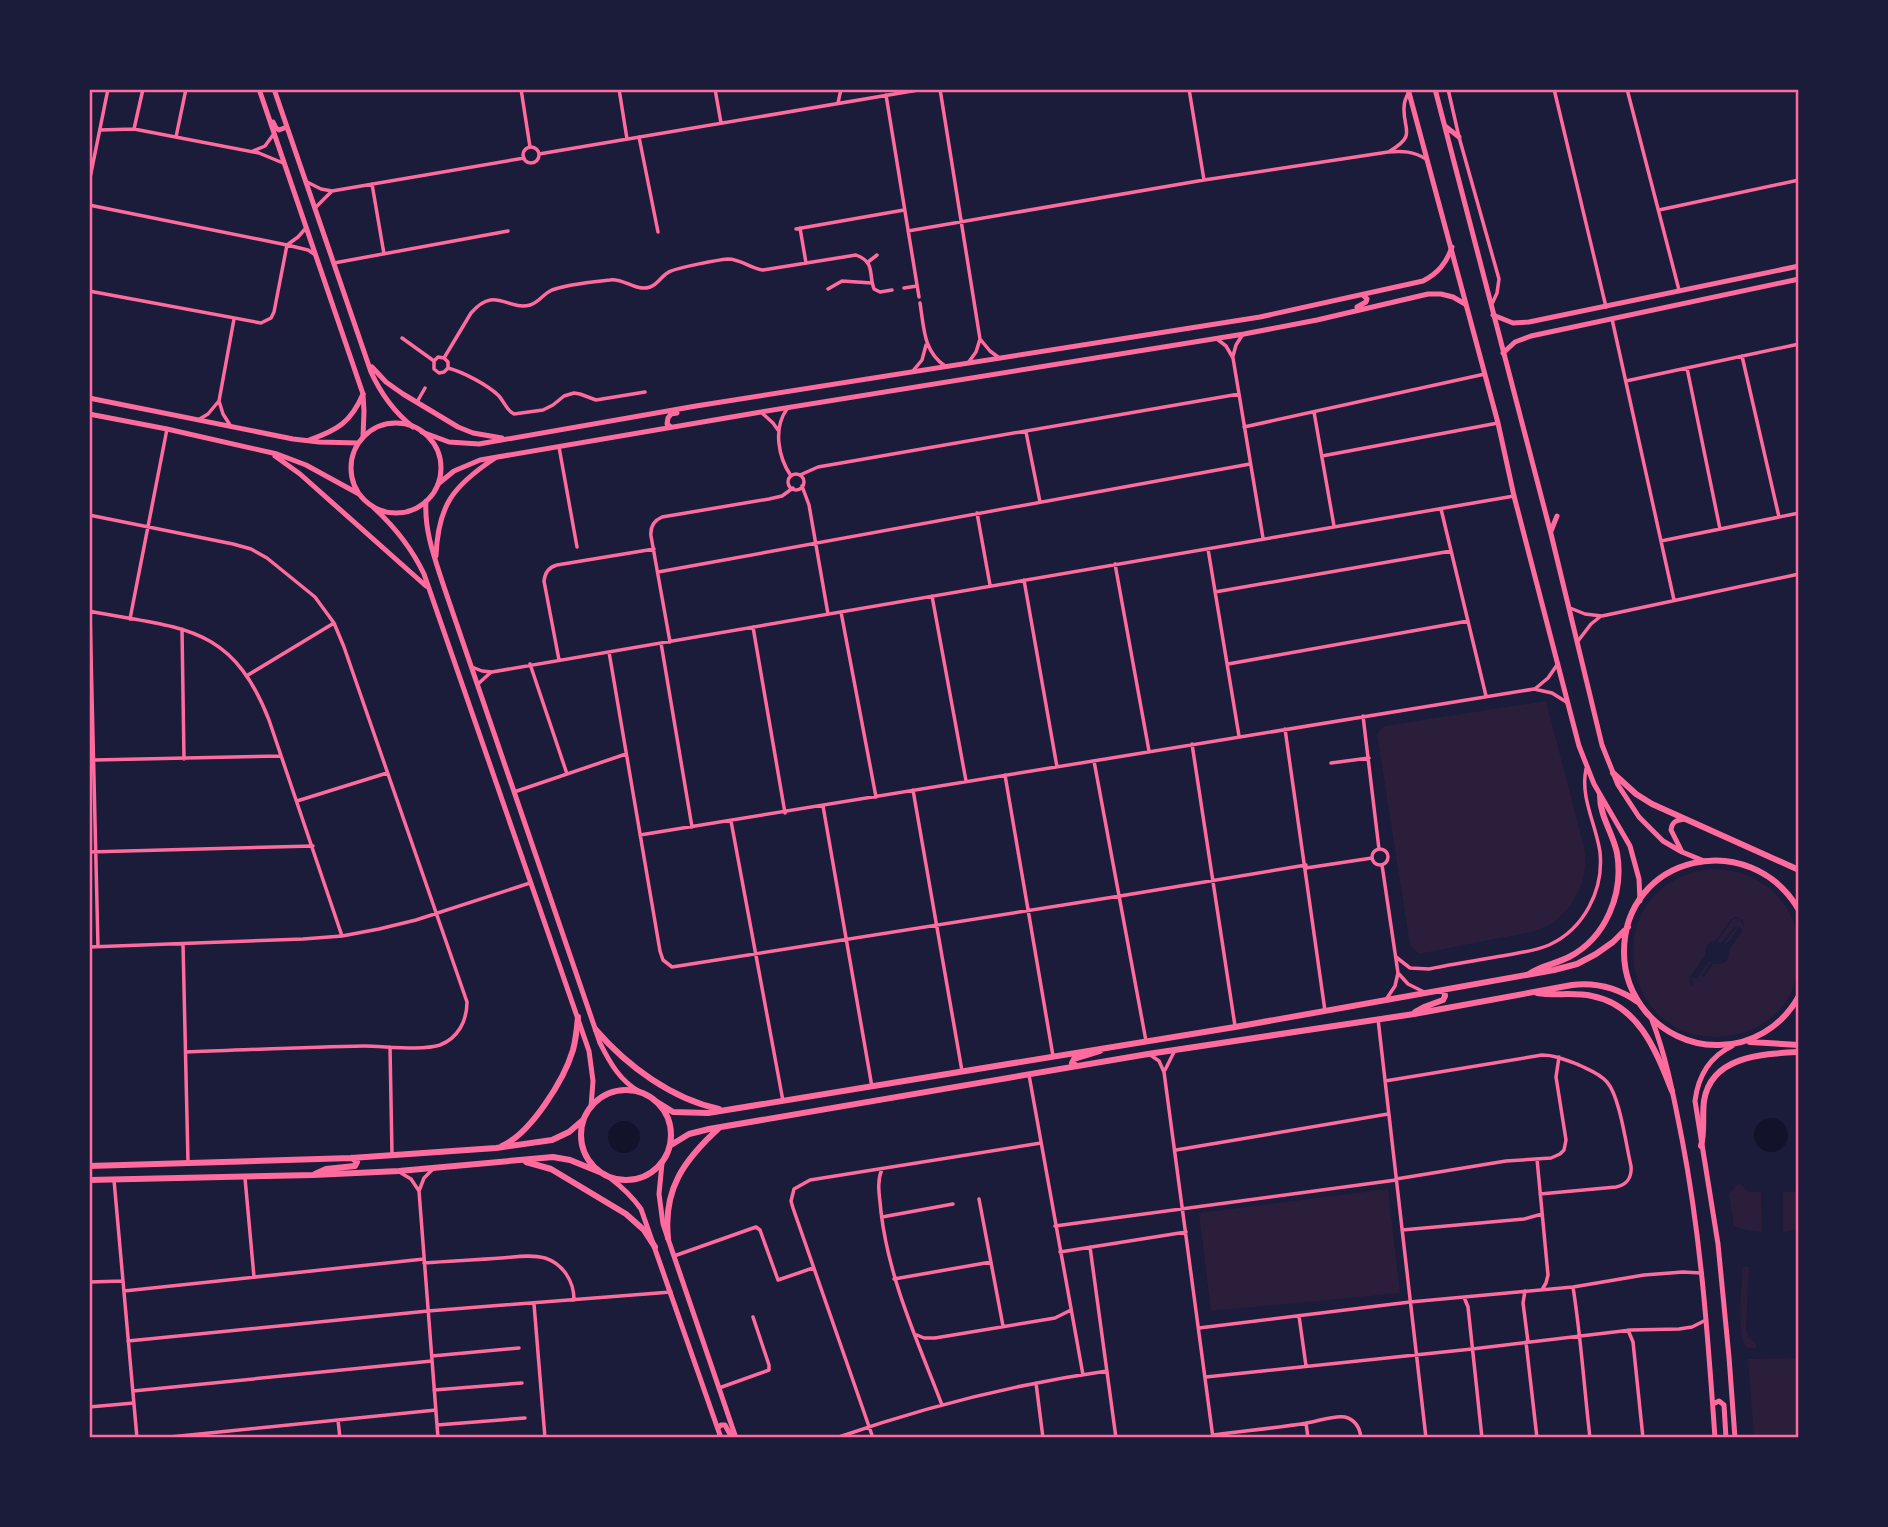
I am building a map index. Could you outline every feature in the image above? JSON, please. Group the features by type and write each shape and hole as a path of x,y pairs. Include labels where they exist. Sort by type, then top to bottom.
{"main road":[{"path":"275,89 375,381 393,408 413,427"},
{"path":"1434,89 1551,534 1598,730 1613,773 1631,807 1647,827 1662,841 1704,861"},
{"path":"260,91 276,128 282,130 287,127"},
{"path":"260,91 363,394 363,437"},
{"path":"1408,91 1452,247 1568,703 1587,767 1600,796 1630,846 1639,879 1640,901"},
{"path":"1444,125 1459,136"},
{"path":"359,494 354,484 351,463 358,443 371,430 381,425 403,424 449,442 479,444 696,406 1223,323 1423,281 1433,276 1447,260 1452,247"},
{"path":"1493,316 1521,323 1799,266"},
{"path":"1503,353 1522,338 1799,279"},
{"path":"373,507 384,512 407,512 417,508 426,501 438,484 454,471 495,458 1244,334 1428,294 1441,293 1465,304"},
{"path":"1341,314 1364,305 1367,299 1363,295"},
{"path":"1548,318 1548,332"},
{"path":"368,362 386,382 457,432 508,439"},
{"path":"306,441 344,424 355,411 363,394"},
{"path":"393,408 396,400 403,394"},
{"path":"89,398 306,441 358,443"},
{"path":"671,428 667,424 669,416 696,406"},
{"path":"89,414 262,450 306,465 359,494 403,538 415,555 429,589 578,1017 592,1066 591,1107"},
{"path":"422,432 435,446 439,455 438,484"},
{"path":"449,442 457,432"},
{"path":"262,450 300,474 429,589"},
{"path":"436,563 437,535 450,498 466,479 495,458"},
{"path":"426,501 426,524 436,563 596,1030 608,1058 627,1085 673,1111 690,1114 725,1111 1235,1027 1528,975 1586,960 1613,942 1628,927"},
{"path":"1551,534 1557,516"},
{"path":"1613,773 1644,799 1799,870"},
{"path":"1528,975 1584,947 1603,925 1612,906 1618,863 1614,843 1602,813 1600,796"},
{"path":"1682,852 1671,830 1674,822 1685,819"},
{"path":"1736,1044 1718,1046 1691,1042 1666,1030 1639,1002 1629,982 1624,949 1628,927 1640,901 1664,876 1687,865 1727,860 1749,866 1769,877 1786,892 1799,910"},
{"path":"1786,892 1799,897"},
{"path":"671,1145 689,1134 720,1127 1148,1054 1414,1014 1572,985 1590,984 1615,989 1639,1002"},
{"path":"1414,1014 1443,1000 1444,990"},
{"path":"1532,992 1590,996 1618,1006 1634,1019 1646,1034 1672,1091"},
{"path":"1735,1438 1718,1244 1695,1101 1700,1077 1715,1057 1725,1049 1774,1026 1790,1011 1799,996"},
{"path":"496,1148 526,1129 562,1076 574,1048 578,1017"},
{"path":"1652,1018 1666,1062 1689,1182 1702,1273 1715,1438"},
{"path":"596,1030 618,1053 646,1075 687,1099 725,1111"},
{"path":"1745,1041 1799,1045"},
{"path":"1077,1066 1072,1063 1074,1059 1095,1054 1104,1048"},
{"path":"1701,1146 1704,1099 1710,1084 1721,1070 1759,1055 1799,1052"},
{"path":"89,1166 351,1158 496,1148 552,1140 569,1132 583,1120 601,1098 613,1092 639,1092"},
{"path":"609,1177 623,1181 638,1179 652,1173 662,1163 671,1145 671,1130 667,1115 657,1102"},
{"path":"583,1120 582,1144 592,1166 622,1186 641,1209 721,1438"},
{"path":"668,1238 667,1211 673,1187 691,1156 720,1127"},
{"path":"313,1175 326,1169 355,1166 356,1160 351,1158"},
{"path":"89,1180 399,1171 544,1158 561,1158 602,1173"},
{"path":"517,1161 551,1169 626,1214 644,1230 655,1247"},
{"path":"662,1163 660,1209 734,1438"},
{"path":"1713,1404 1719,1401 1724,1405 1726,1438"},
{"path":"718,1428 725,1425 734,1438"}],"street":[{"path":"89,183 108,89"},
{"path":"134,129 143,89"},
{"path":"176,137 186,89"},
{"path":"521,89 530,147"},
{"path":"619,89 627,139"},
{"path":"715,89 721,123"},
{"path":"838,103 841,89"},
{"path":"539,154 924,89"},
{"path":"940,89 980,339 976,352 968,363"},
{"path":"1189,89 1204,180"},
{"path":"1448,89 1499,279 1497,293 1490,305"},
{"path":"1554,89 1606,307"},
{"path":"1628,89 1679,292"},
{"path":"1388,152 1399,145 1407,134 1404,108 1408,91"},
{"path":"886,95 919,297"},
{"path":"100,130 134,129 250,151 285,164"},
{"path":"250,151 265,146 274,133"},
{"path":"639,137 659,232"},
{"path":"530,147 536,149 539,154 537,161 532,163 524,158 525,149 530,147"},
{"path":"908,231 1204,180 1388,152 1408,151 1428,161"},
{"path":"306,180 315,187 332,191 524,158"},
{"path":"1659,210 1799,180"},
{"path":"372,184 384,254"},
{"path":"316,208 332,191"},
{"path":"89,205 287,245 308,250 316,255"},
{"path":"806,262 798,229 905,210"},
{"path":"89,291 261,323 271,318 274,312 287,245 306,228"},
{"path":"334,264 509,231"},
{"path":"444,358 471,313 486,301 500,299 519,306 531,305 553,290 613,279 647,288 657,284 670,271 726,259 764,270 851,254 868,262 872,283 877,291 892,290"},
{"path":"868,262 877,255"},
{"path":"828,289 842,281 872,283"},
{"path":"904,288 918,286"},
{"path":"920,303 926,343 934,357 947,367"},
{"path":"232,427 223,414 219,401 234,319"},
{"path":"1612,320 1674,600"},
{"path":"1233,358 1236,345 1244,334"},
{"path":"1215,337 1226,346 1233,358 1263,538"},
{"path":"402,338 434,361"},
{"path":"980,339 999,358"},
{"path":"911,373 922,360 926,343"},
{"path":"1626,381 1799,344"},
{"path":"1742,356 1779,517"},
{"path":"438,357 444,358 448,362 448,368 441,373 435,373 434,361 438,357"},
{"path":"448,368 492,391 507,410 514,414 543,410 573,393 596,400 645,391"},
{"path":"1687,368 1720,529"},
{"path":"1244,427 1485,374"},
{"path":"417,402 425,388"},
{"path":"791,476 818,467 1239,394"},
{"path":"198,419 212,410 219,401"},
{"path":"788,408 782,416 779,432 783,461 791,476 789,482 793,488"},
{"path":"761,412 779,432"},
{"path":"1314,412 1334,526"},
{"path":"1322,456 1498,423"},
{"path":"130,619 167,429"},
{"path":"1026,432 1040,503"},
{"path":"559,447 577,547"},
{"path":"658,572 1250,464"},
{"path":"800,475 809,505 828,614"},
{"path":"670,642 651,530 656,520 776,498 802,486"},
{"path":"472,667 492,672 1514,496"},
{"path":"1440,509 1486,696"},
{"path":"978,513 990,586"},
{"path":"1661,541 1799,513"},
{"path":"89,515 233,544 259,553 315,597 334,623 344,647 465,995 466,1016 460,1029 453,1037 438,1045 186,1052"},
{"path":"559,660 544,581 546,572 557,565 654,549"},
{"path":"1208,549 1239,736"},
{"path":"1215,592 1451,551"},
{"path":"1115,564 1149,751"},
{"path":"1568,607 1585,614 1602,616 1799,574"},
{"path":"1024,580 1057,766"},
{"path":"932,596 966,781"},
{"path":"98,947 90,611 183,629 202,636 220,646 248,676 265,708 342,936"},
{"path":"841,612 876,797"},
{"path":"1577,643 1591,624 1602,616"},
{"path":"1228,664 1468,621"},
{"path":"248,676 334,623"},
{"path":"753,627 785,813"},
{"path":"183,629 184,759"},
{"path":"661,643 692,827"},
{"path":"609,652 660,951 667,964 677,966 1306,866 1372,858"},
{"path":"530,664 567,774"},
{"path":"1534,689 1548,678 1558,665"},
{"path":"477,685 492,672"},
{"path":"640,835 1534,689 1552,693 1568,703"},
{"path":"1363,716 1379,849"},
{"path":"1285,729 1325,1011"},
{"path":"1192,744 1235,1027"},
{"path":"514,792 626,754"},
{"path":"94,760 282,756"},
{"path":"1331,763 1369,758"},
{"path":"1094,761 1146,1042"},
{"path":"1396,957 1410,968 1429,969 1537,949 1558,940 1573,928 1591,903 1600,872 1597,839 1585,796 1587,767"},
{"path":"297,801 387,773"},
{"path":"1005,775 1053,1056"},
{"path":"913,790 962,1073"},
{"path":"89,791 95,791"},
{"path":"823,806 872,1087"},
{"path":"732,821 783,1101"},
{"path":"89,852 313,846"},
{"path":"1379,849 1388,854 1388,860 1382,864 1377,864 1372,858 1373,853 1379,849"},
{"path":"1382,864 1398,973 1392,992 1383,1001"},
{"path":"89,947 342,936 398,925 532,883"},
{"path":"183,943 188,1163"},
{"path":"1398,973 1413,988 1427,993"},
{"path":"1378,1019 1426,1438"},
{"path":"390,1046 392,1155"},
{"path":"1164,1072 1176,1050"},
{"path":"1148,1054 1159,1061 1164,1072 1213,1436 1345,1417 1358,1427 1361,1438"},
{"path":"1385,1081 1542,1055 1559,1057 1595,1072 1612,1089 1632,1171 1629,1180 1621,1186 1540,1194"},
{"path":"1055,1226 1396,1180 1506,1161 1556,1157 1564,1150 1565,1145 1556,1077 1559,1057"},
{"path":"1029,1075 1083,1375"},
{"path":"1176,1150 1388,1114"},
{"path":"873,1438 791,1202 794,1189 810,1180 1041,1143"},
{"path":"1537,1159 1548,1275 1541,1289"},
{"path":"434,1168 424,1178 419,1191 438,1438"},
{"path":"883,1168 878,1186 894,1279 942,1405"},
{"path":"399,1171 411,1179 419,1191"},
{"path":"245,1176 254,1277"},
{"path":"114,1180 137,1438"},
{"path":"979,1199 1003,1326"},
{"path":"882,1217 953,1204"},
{"path":"1402,1230 1524,1220 1542,1214"},
{"path":"674,1256 756,1227 760,1230 778,1280 814,1268"},
{"path":"1060,1252 1187,1232"},
{"path":"1090,1247 1116,1438"},
{"path":"124,1291 424,1261 527,1256 545,1258 561,1268 574,1291 574,1300"},
{"path":"894,1279 991,1262"},
{"path":"1199,1328 1573,1287 1644,1275 1702,1273"},
{"path":"89,1282 123,1281"},
{"path":"1573,1287 1590,1438"},
{"path":"1525,1291 1522,1303 1536,1438"},
{"path":"128,1341 428,1311 671,1292"},
{"path":"1464,1297 1468,1307 1482,1438"},
{"path":"534,1303 545,1438"},
{"path":"915,1334 929,1339 1055,1318 1071,1310"},
{"path":"1299,1316 1306,1366"},
{"path":"719,1388 769,1370 752,1317"},
{"path":"1206,1377 1578,1335 1685,1328 1697,1326 1706,1320"},
{"path":"1628,1330 1633,1342 1643,1438"},
{"path":"133,1391 519,1348"},
{"path":"836,1438 942,1405 1036,1383 1107,1371"},
{"path":"434,1390 522,1383"},
{"path":"1036,1383 1043,1438"},
{"path":"89,1407 134,1403"},
{"path":"160,1438 436,1410"},
{"path":"437,1424 525,1418"},
{"path":"338,1420 340,1438"},
{"path":"1306,1423 1308,1438"}],"shaded area":[{"path":"1546,701 1584,847 1584,873 1576,897 1560,917 1537,930 1419,954 1410,945 1377,734 1384,726"},
{"path":"1709,869 1746,875 1774,893 1792,918 1799,947 1797,977 1784,1005 1760,1025 1726,1036 1690,1033 1662,1017 1643,993 1634,963 1635,932 1648,904 1672,881","holes":["1736,917 1743,920 1744,927 1740,919 1733,919 1717,942 1722,942 1735,926 1737,927 1724,943 1726,945 1739,927 1743,930 1729,950 1728,959 1722,964 1713,964 1704,977 1701,977 1711,962 1709,961 1697,979 1692,976 1693,986 1690,977 1705,956 1706,947 1716,940 1731,919"]},
{"path":"1771,1118 1783,1123 1788,1135 1783,1147 1771,1152 1759,1147 1754,1135 1759,1123"},
{"path":"624,1121 635,1126 640,1137 635,1148 624,1153 613,1148 608,1137 613,1126"},
{"path":"1739,1183 1749,1192 1761,1192 1762,1232 1734,1226 1729,1194"},
{"path":"1799,1188 1799,1229 1783,1232 1783,1192 1795,1192"},
{"path":"1388,1189 1400,1293 1211,1311 1199,1213"},
{"path":"1743,1267 1749,1267 1746,1329 1748,1337 1756,1344 1756,1349 1746,1347 1741,1332"},
{"path":"1799,1358 1799,1438 1754,1438 1748,1359"}]}
